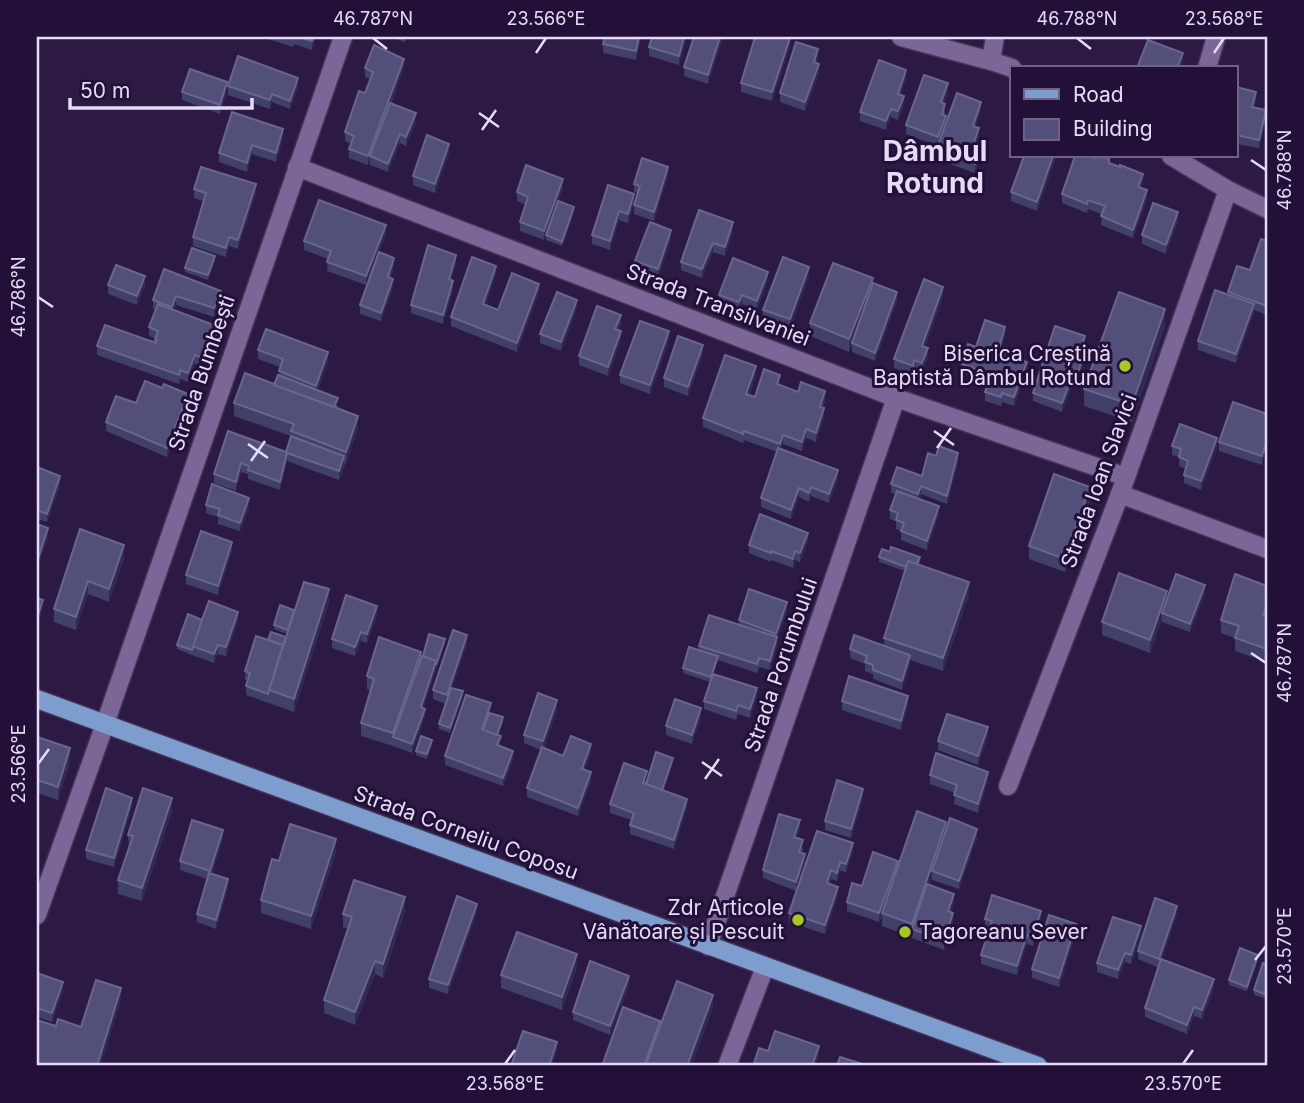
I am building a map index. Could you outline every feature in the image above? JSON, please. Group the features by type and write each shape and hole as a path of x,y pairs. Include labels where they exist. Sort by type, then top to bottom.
{"main road":[{"name":"Strada Corneliu Coposu","path":"37,699 1038,1066"}],"street":[{"name":"Strada Bumbești","path":"37,915 343,37"},
{"path":"901,37 1010,67"},
{"path":"991,61 995,37"},
{"path":"1209,66 1216,37"},
{"path":"1180,158 1228,190 1267,209"},
{"name":"Strada Transilvaniei","path":"298,167 1123,486 1267,549"},
{"name":"Strada Ioan Slavici","path":"1008,786 1123,486 1228,190"},
{"name":"Strada Porumbului","path":"708,946 896,398"},
{"path":"727,1066 765,967"}],"building":[{"path":"605,37 639,37 636,51 603,44"},
{"path":"652,37 684,37 679,56 649,47"},
{"path":"694,37 720,37 708,75 684,67"},
{"path":"755,37 790,38 772,92 741,83"},
{"path":"1148,40 1183,53 1178,66 1138,66"},
{"path":"796,42 818,49 814,62 819,64 805,102 780,93"},
{"path":"374,45 404,59 368,156 349,149 354,136 345,132 359,91 365,93 373,72 365,68"},
{"path":"238,56 298,78 290,101 272,94 270,100 228,86"},
{"path":"879,60 906,70 898,94 904,96 898,111 891,109 886,121 860,112"},
{"path":"190,69 227,82 220,105 182,92"},
{"path":"924,75 948,83 941,102 945,104 942,114 946,116 938,137 906,125"},
{"path":"1238,88 1256,92 1252,107 1266,110 1259,140 1238,135"},
{"path":"957,93 981,102 973,126 979,128 973,145 981,148 975,164 936,150"},
{"path":"390,103 416,113 406,137 400,134 388,164 370,156"},
{"path":"232,112 283,129 276,153 252,145 247,163 219,153"},
{"path":"427,135 449,144 435,184 413,176"},
{"path":"642,158 668,167 654,212 634,205 640,186 634,184"},
{"path":"1023,158 1052,158 1037,202 1011,192"},
{"path":"1074,158 1109,159 1109,163 1143,174 1138,187 1147,190 1133,230 1101,216 1105,206 1088,200 1087,204 1062,194"},
{"path":"526,165 563,179 544,231 520,222 528,197 517,192"},
{"path":"201,167 256,184 238,240 229,237 226,248 193,237 206,193 194,189"},
{"path":"608,185 634,194 628,214 619,211 610,241 592,235"},
{"path":"319,200 386,225 366,276 327,262 331,251 304,241"},
{"path":"558,201 574,207 562,242 546,235"},
{"path":"1153,203 1178,212 1166,245 1142,235"},
{"path":"699,210 733,222 725,247 713,243 702,269 681,262"},
{"path":"650,222 671,230 658,269 635,261"},
{"path":"1261,239 1267,241 1267,306 1228,292 1237,266 1250,270"},
{"path":"428,245 456,255 449,279 453,281 443,315 411,305"},
{"path":"192,248 215,256 208,275 185,268"},
{"path":"379,252 394,258 388,277 393,279 381,313 360,305"},
{"path":"472,257 496,266 483,304 498,310 512,273 539,284 517,343 451,317"},
{"path":"783,257 809,267 790,319 763,310"},
{"path":"733,258 768,272 757,301 742,295 739,302 719,295"},
{"path":"833,263 873,278 849,339 810,323"},
{"path":"116,265 145,276 137,296 108,285"},
{"path":"164,269 221,291 214,308 176,296 172,307 153,300"},
{"path":"924,279 943,287 922,346 928,348 922,363 914,360 913,366 894,359"},
{"path":"873,283 897,292 875,353 852,343"},
{"path":"1215,290 1254,304 1236,354 1198,341"},
{"path":"557,292 577,300 561,342 540,334"},
{"name":"Biserica Creștină Baptistă Dâmbul Rotund","path":"1119,292 1165,309 1132,405 1084,389"},
{"path":"158,304 219,327 207,360 195,355 188,373 180,370 179,375 97,346 105,325 156,343 158,331 149,327"},
{"path":"597,306 621,315 615,329 621,331 608,367 579,356"},
{"path":"985,320 1005,327 998,352 1027,362 1014,397 1002,393 1001,397 985,392 991,374 962,364 968,344 976,347"},
{"path":"640,321 669,331 650,385 620,375"},
{"path":"1055,326 1085,336 1079,355 1083,357 1077,376 1073,375 1062,403 1033,393"},
{"path":"266,329 328,352 316,386 279,371 283,359 258,350"},
{"path":"678,336 703,345 688,387 664,378"},
{"path":"725,355 756,366 746,394 755,397 764,369 780,375 777,384 798,392 801,382 825,391 820,407 824,408 816,433 806,429 802,442 783,435 780,444 744,431 743,434 703,418"},
{"path":"245,373 358,416 346,452 291,431 294,424 234,403"},
{"path":"278,375 338,398 334,407 274,385"},
{"path":"145,381 162,388 164,384 188,394 167,448 106,422 116,396 136,403"},
{"path":"1233,402 1267,414 1267,439 1262,456 1219,442"},
{"path":"1180,424 1217,438 1201,481 1184,475 1188,461 1179,457 1181,449 1172,446"},
{"path":"228,431 286,452 291,436 344,456 339,471 287,453 280,482 248,470 249,466 241,463 236,482 214,474"},
{"path":"939,446 958,453 947,496 921,486 918,494 891,484 897,467 922,476 928,453 936,456"},
{"path":"778,448 838,470 829,494 811,487 809,493 799,488 791,510 761,498"},
{"path":"37,467 60,476 47,514 37,510"},
{"path":"1054,474 1090,487 1065,559 1029,546"},
{"path":"212,484 249,498 240,523 218,515 220,509 206,505"},
{"path":"897,491 939,506 927,541 901,531 904,523 896,520 898,513 890,510"},
{"path":"760,514 808,533 800,553 795,551 793,559 749,545"},
{"path":"37,524 48,528 37,562"},
{"path":"80,529 124,545 109,589 88,581 76,617 54,609"},
{"path":"201,531 232,542 218,586 186,575"},
{"path":"891,547 920,557 917,564 908,561 906,567 879,557 882,549 890,552"},
{"path":"908,561 969,582 943,658 884,638"},
{"path":"1119,573 1167,591 1150,640 1102,622"},
{"path":"1176,574 1205,585 1190,624 1162,613"},
{"path":"1235,574 1267,586 1267,603 1263,615 1267,616 1267,649 1235,638 1239,626 1221,620"},
{"path":"304,582 329,589 294,699 269,690"},
{"path":"749,589 787,602 776,634 739,620"},
{"path":"346,595 377,606 367,634 361,632 355,647 332,639"},
{"path":"37,598 43,600 37,618"},
{"path":"209,601 238,612 226,647 218,645 214,654 192,646"},
{"path":"280,605 294,610 288,630 274,625"},
{"path":"188,614 202,620 192,650 177,645"},
{"path":"709,615 777,637 770,661 759,658 757,664 699,646"},
{"path":"453,630 467,635 447,695 433,690"},
{"path":"271,632 286,637 283,645 268,640"},
{"path":"429,634 445,639 436,665 436,661 423,656"},
{"path":"854,635 910,655 902,681 873,670 873,665 865,662 867,656 850,649"},
{"path":"256,636 283,645 268,694 246,686 250,673 245,671"},
{"path":"379,637 421,652 393,733 361,723 374,679 367,676"},
{"path":"689,647 718,656 711,677 683,668"},
{"path":"422,656 436,661 421,707 425,709 412,744 393,737"},
{"path":"713,674 757,688 750,709 738,705 736,711 704,701"},
{"path":"849,676 908,696 901,721 842,701"},
{"path":"451,688 463,691 450,728 439,724"},
{"path":"538,693 557,700 543,741 524,735"},
{"path":"466,695 491,703 482,729 501,736 497,745 513,751 503,778 445,756"},
{"path":"675,699 701,708 692,735 666,726"},
{"path":"489,713 503,717 497,735 483,730"},
{"path":"947,714 988,727 978,756 938,741"},
{"path":"421,736 432,740 427,754 416,751"},
{"path":"571,736 591,744 582,769 591,772 578,808 527,788 542,747 563,756"},
{"path":"37,737 70,748 58,787 37,780"},
{"path":"656,752 673,758 662,790 646,784"},
{"path":"936,753 988,772 978,804 954,795 957,785 930,775"},
{"path":"624,763 647,771 643,783 687,799 674,840 630,825 634,813 610,804"},
{"path":"837,780 863,789 851,829 825,821"},
{"path":"106,788 132,798 114,858 86,850"},
{"path":"143,788 172,798 142,888 118,880 133,836 128,835"},
{"path":"917,811 946,822 912,924 882,913"},
{"path":"779,814 800,820 794,837 803,840 799,852 805,854 796,882 763,870"},
{"path":"950,818 977,829 959,881 932,871"},
{"path":"192,820 223,830 210,871 180,861"},
{"path":"290,824 336,839 311,916 261,900 272,859 279,861"},
{"path":"817,831 853,843 846,864 840,862 837,873 831,870 827,883 838,887 825,925 789,913"},
{"path":"873,852 898,861 879,913 847,902 852,883 862,886"},
{"path":"209,873 228,879 216,920 197,914"},
{"path":"354,880 405,897 383,964 375,961 355,1012 324,1000 352,917 343,914"},
{"path":"927,884 954,894 948,911 953,913 944,941 912,929"},
{"path":"992,895 1041,911 1033,937 1027,935 1017,966 981,955 992,921 985,919"},
{"path":"457,896 477,904 448,985 429,979"},
{"path":"1155,898 1177,906 1159,959 1138,951"},
{"path":"1049,915 1076,924 1059,978 1032,969"},
{"path":"1113,917 1141,926 1131,955 1125,953 1118,970 1097,963"},
{"path":"517,932 577,954 562,997 501,975"},
{"path":"1240,948 1258,955 1247,987 1229,980"},
{"path":"1161,959 1214,979 1202,1010 1194,1007 1187,1025 1145,1008"},
{"path":"590,961 629,976 610,1026 573,1012"},
{"path":"1263,963 1267,965 1267,995 1254,990"},
{"path":"37,973 63,982 52,1013 37,1008"},
{"path":"96,980 121,988 97,1066 37,1066 37,1020 56,1026 58,1019 81,1027"},
{"path":"677,981 713,995 687,1066 646,1064"},
{"path":"623,1007 660,1021 644,1066 602,1066"},
{"path":"523,1031 557,1042 549,1066 511,1066"},
{"path":"775,1031 819,1046 812,1066 753,1066 759,1048 768,1051"},
{"path":"840,1057 869,1066 837,1066"}],"place":[{"name":"Biserica Creștină Baptistă Dâmbul Rotund","path":"1125,366"},
{"name":"Zdr Articole Vânătoare și Pescuit","path":"798,920"},
{"name":"Tagoreanu Sever","path":"905,932"}],"district":[{"name":"Dâmbul Rotund","path":"935,167"}]}
